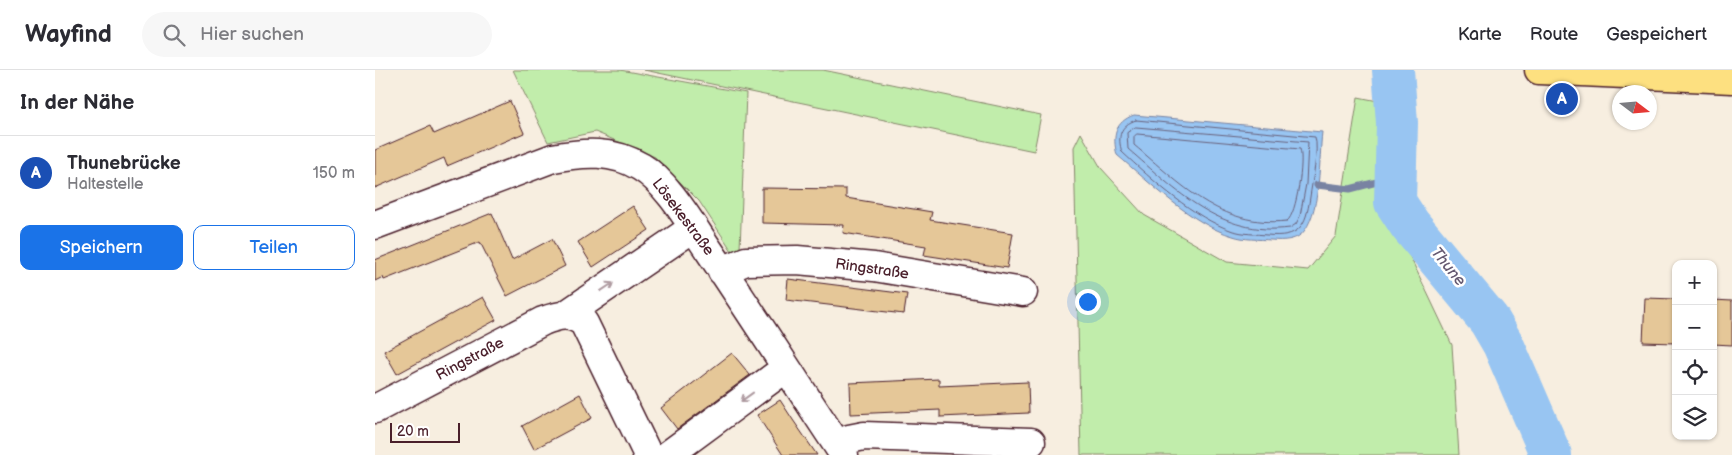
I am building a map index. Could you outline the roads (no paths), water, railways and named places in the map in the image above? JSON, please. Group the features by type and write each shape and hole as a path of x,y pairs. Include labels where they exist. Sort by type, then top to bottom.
{"main road":[{"path":"1539,70 1732,80"}],"street":[{"name":"Lösekestraße","path":"375,225 553,158 581,152 602,153 642,167 662,186 693,228 841,451"},
{"name":"Ringstraße","path":"375,409 543,321 567,314 693,228"},
{"name":"Ringstraße","path":"722,271 746,260 797,260 874,268 1023,292"},
{"path":"567,314 576,317 584,323 648,455"},
{"path":"668,455 786,368"},
{"path":"841,451 849,439 864,436 1031,442"}],"water":[{"path":"1134,115 1322,132 1317,196 1305,230 1294,238 1285,240 1242,238 1218,230 1187,213 1117,155 1116,130 1123,122"}],"waterway":[{"name":"Thune","path":"1393,70 1397,123 1395,202 1410,225 1489,320 1503,344 1551,455"},
{"path":"1317,185 1350,189 1396,177"}],"place":[{"name":"Thunebrücke","path":"1562,99"}]}
